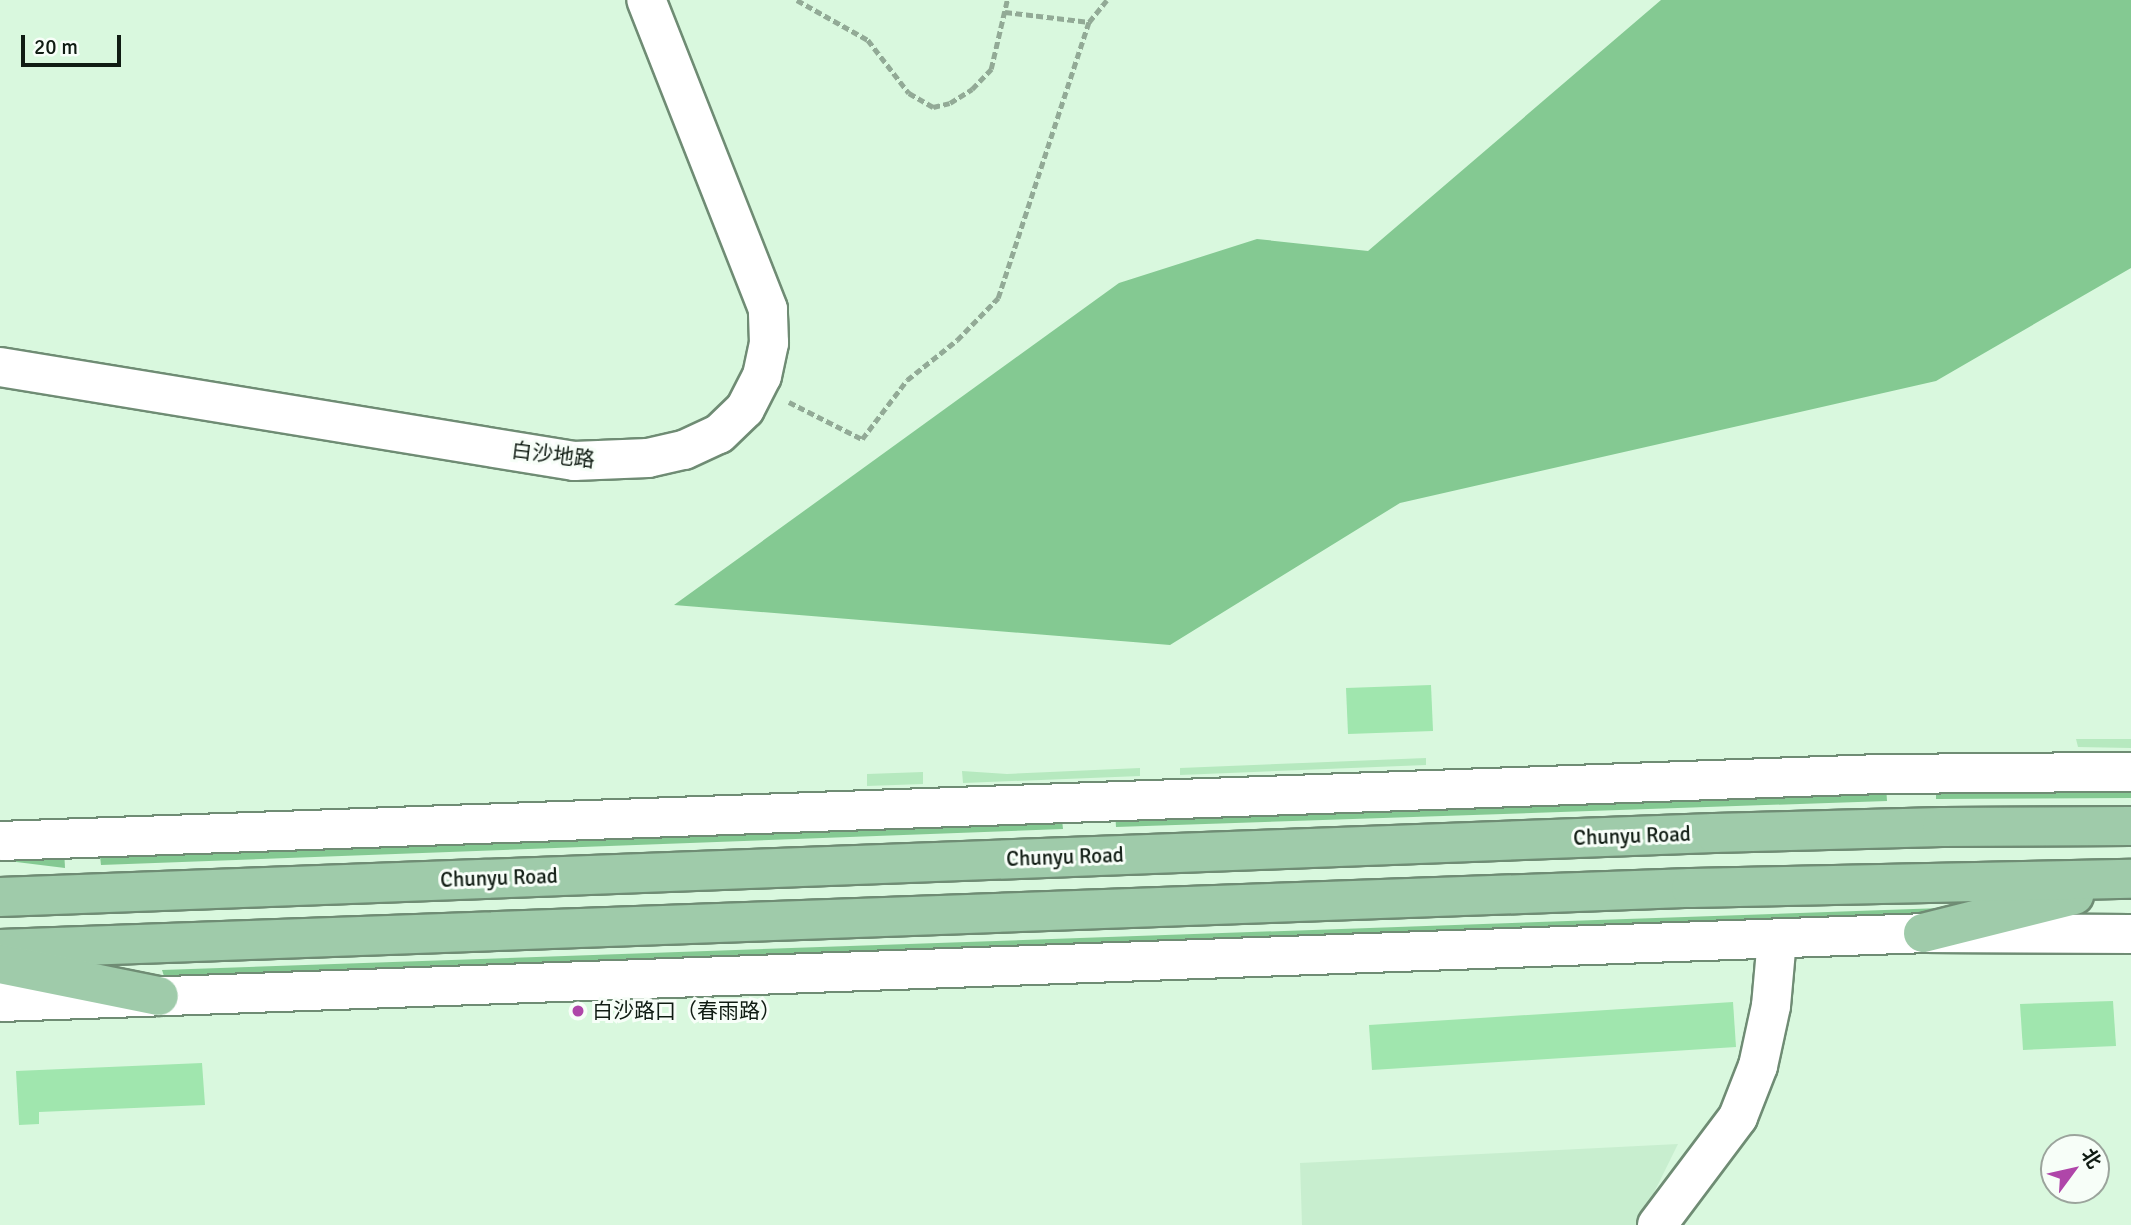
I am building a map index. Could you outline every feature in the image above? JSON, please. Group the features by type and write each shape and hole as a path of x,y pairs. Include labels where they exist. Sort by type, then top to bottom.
{"main road":[{"name":"Chunyu Road","path":"0,897 1728,833 1942,827 2131,826"},
{"path":"0,876 88,893"},
{"path":"1923,933 2131,880"},
{"path":"0,949 1692,888 2131,880"},
{"path":"0,964 159,996"}],"street":[{"name":"白沙地路","path":"0,367 574,461 612,462 684,450 719,434 745,409 757,387 769,343 768,309 646,0"},
{"path":"0,841 1883,774 2131,772"},
{"path":"0,1002 1923,933 2131,934"},
{"path":"1657,1225 1738,1117 1758,1066 1771,1006 1777,939"}],"path":[{"path":"797,0 809,9 839,21 867,40 909,93 933,107 950,103 972,89 991,69 1007,0"},
{"path":"757,387 862,439 907,380 957,340 998,298 1089,22 1107,0"},
{"path":"1005,12 1089,22"}],"shaded area":[{"path":"2076,739 2131,739 2131,748 2078,747"},
{"path":"1426,758 1426,765 1180,775 1180,768"},
{"path":"1140,768 1140,776 963,783 962,771 1007,774"},
{"path":"923,772 923,784 867,786 867,774"},
{"path":"1678,1144 1638,1225 1302,1225 1300,1163"}],"green space":[{"path":"1661,0 2131,0 2131,268 1936,381 1400,503 1170,645 674,605 1119,283 1257,239 1368,251"},
{"path":"1886,784 1887,801 1116,827 1115,809"},
{"path":"1936,786 2131,786 2131,798 1936,799"},
{"path":"1061,810 1063,829 101,865 99,847"},
{"path":"64,848 65,868 0,860"},
{"path":"1942,908 1943,911 1881,925 246,985 164,976 162,970"}],"building":[{"path":"1431,685 1433,731 1348,734 1346,688"},
{"path":"2113,1001 2116,1046 2023,1050 2020,1004"},
{"path":"1733,1002 1736,1047 1372,1070 1369,1025"},
{"path":"202,1063 205,1105 39,1112 39,1124 19,1125 16,1071"}],"place":[{"name":"白沙路口（春雨路）","path":"578,1011"}]}
